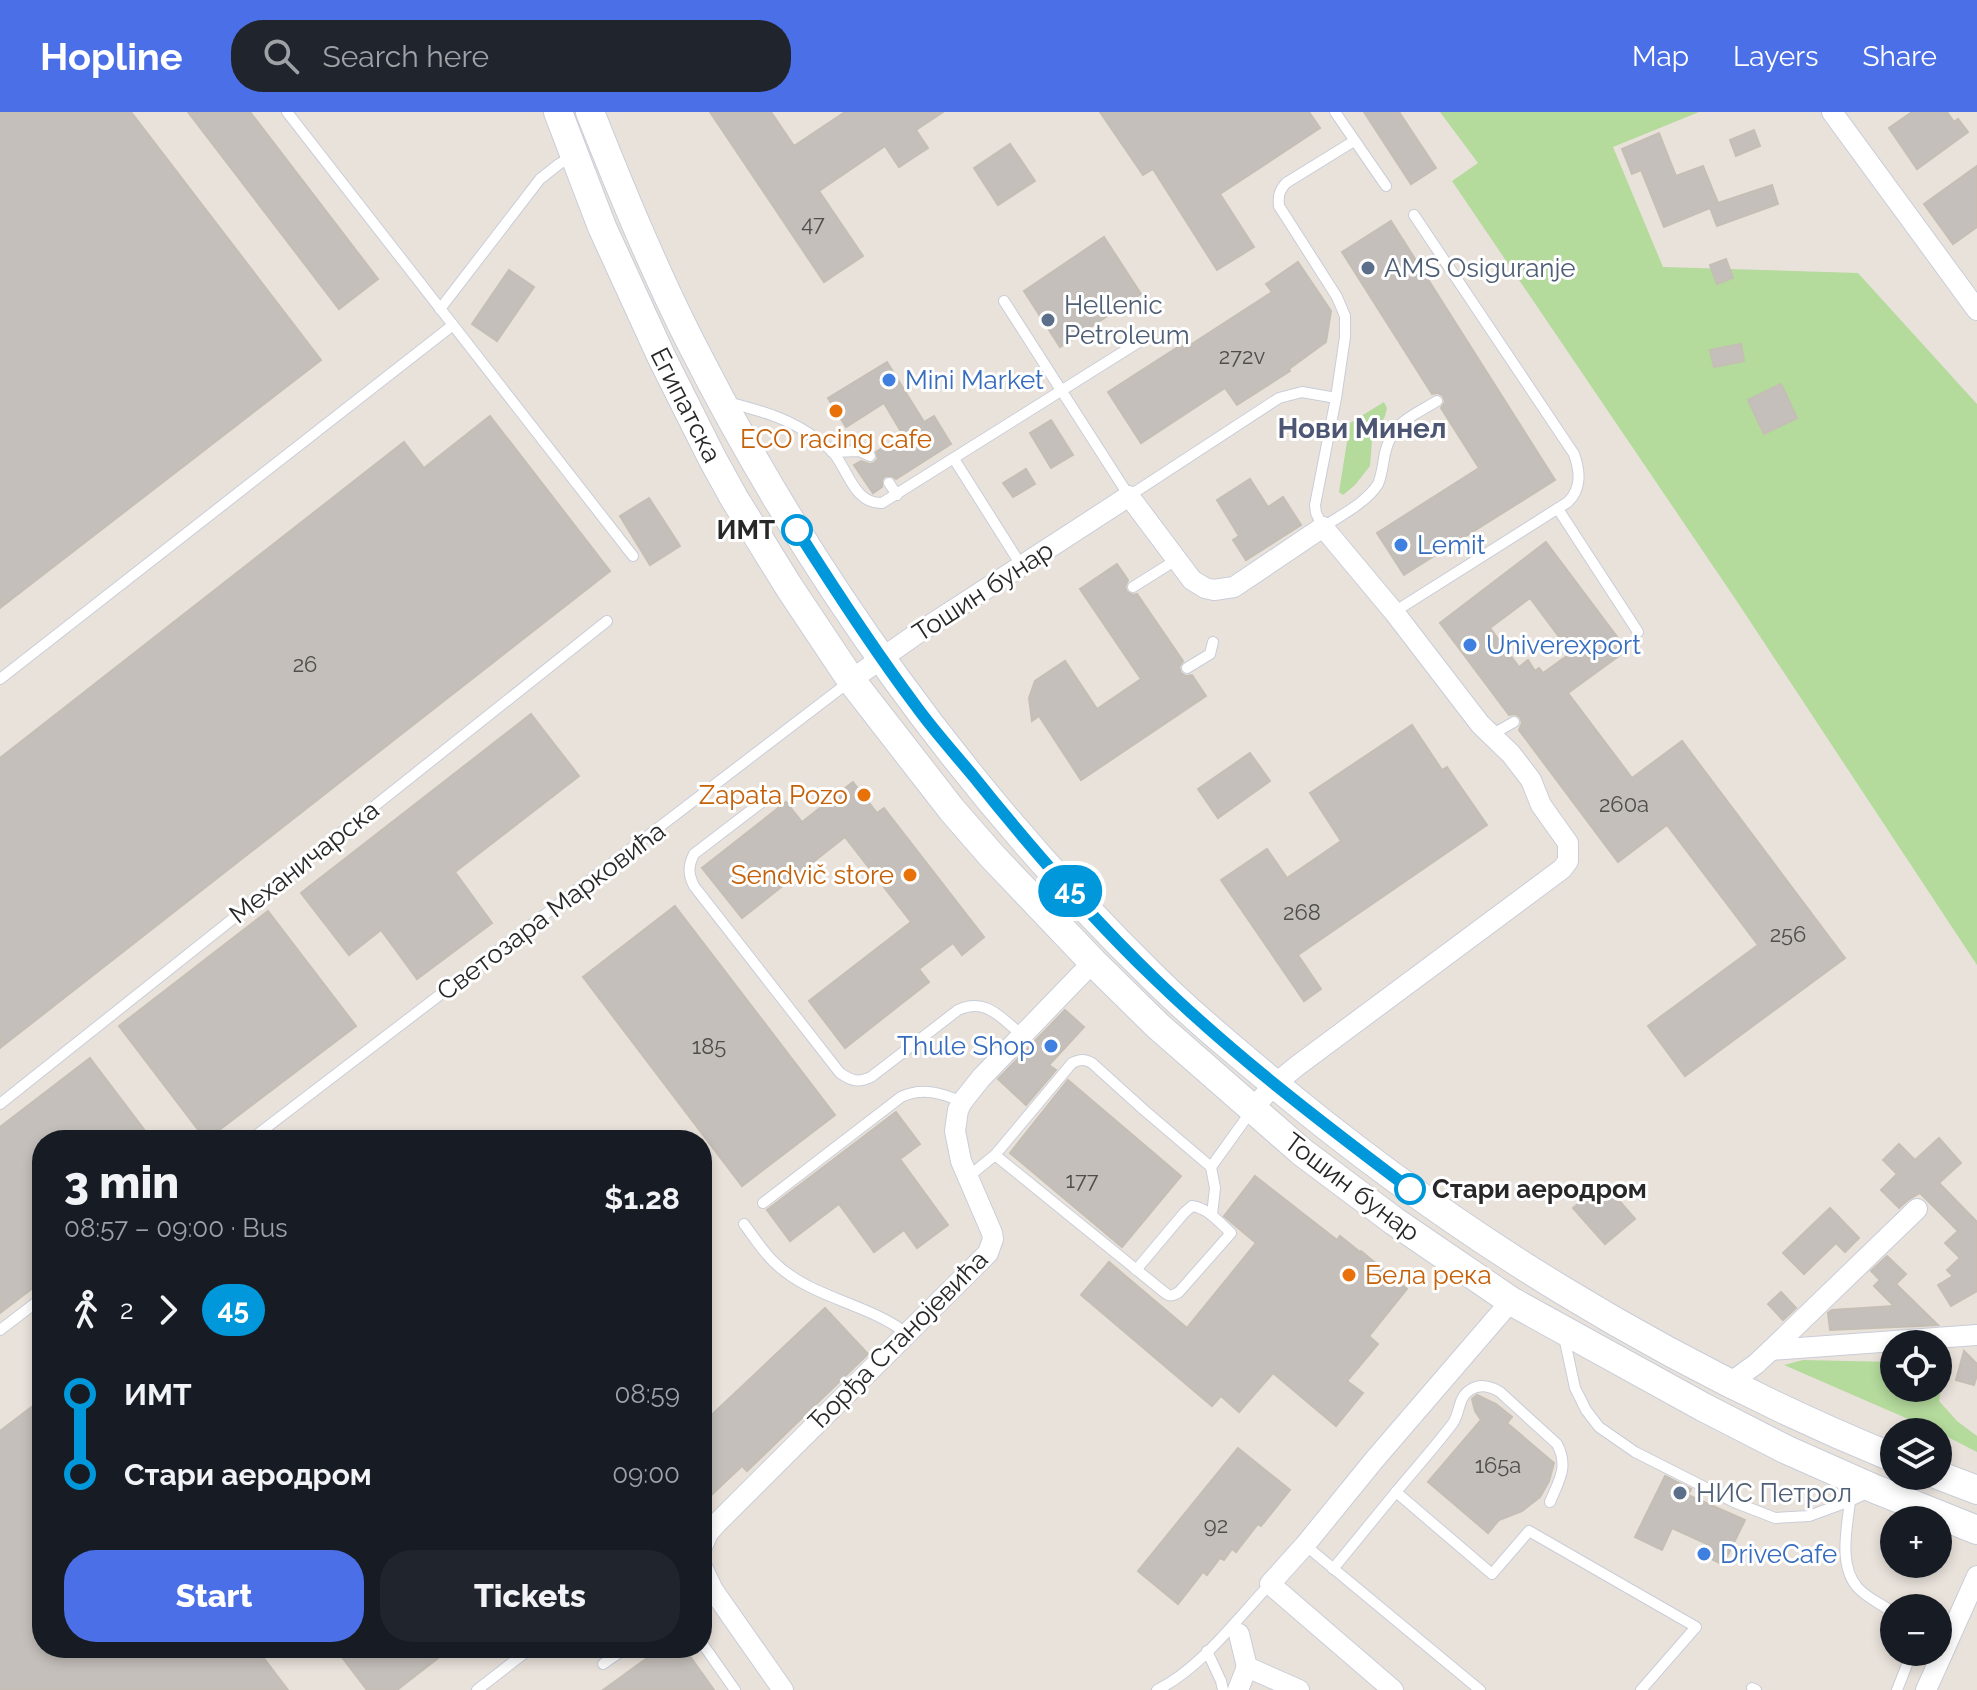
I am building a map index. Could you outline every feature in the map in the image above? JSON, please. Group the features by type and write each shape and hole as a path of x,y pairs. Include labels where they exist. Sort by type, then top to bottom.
{"main road":[{"name":"Египатска","path":"558,112 602,227 712,458 789,587 851,680"},
{"name":"Египатска","path":"590,112 639,234 721,401 791,522 882,658"},
{"name":"Тошин бунар","path":"882,658 917,708 990,798 1059,878 1152,976 1331,1130 1429,1204 1525,1268 1730,1383 1880,1452"},
{"name":"Тошин бунар","path":"851,680 982,845 1093,962 1158,1026 1302,1152 1394,1221 1511,1301 1563,1331 1787,1450 1862,1495 1977,1530"},
{"path":"1952,1480 1977,1490"}],"street":[{"path":"1839,114 1977,310"},
{"path":"1129,496 1176,560 1198,584 1214,590 1240,584 1323,527 1491,735 1517,760 1531,780 1541,805 1565,836 1569,855 1566,865 1275,1084 1253,1108"},
{"name":"Тошин бунар","path":"882,658 1129,496"},
{"path":"851,680 882,658"},
{"path":"962,1102 981,1078 1093,962"},
{"name":"Ђорђа Станојевића","path":"712,1529 988,1253 993,1239 966,1178 957,1147 955,1131 962,1102"},
{"path":"1730,1383 1771,1350 1917,1209"},
{"path":"1393,1690 1270,1584 1511,1301"},
{"path":"1771,1350 1977,1335"},
{"path":"1926,1690 1977,1576"},
{"path":"712,1588 783,1690"},
{"path":"1238,1690 1247,1667 1239,1634"},
{"path":"1247,1667 1299,1690"}],"lane":[{"path":"287,112 633,556"},
{"path":"1335,112 1386,186"},
{"path":"1354,141 1286,183 1280,189 1278,198 1279,206 1337,297 1345,316 1336,398 1315,505 1323,527 1365,499 1375,488 1387,444 1395,428 1437,401"},
{"path":"440,309 540,179 574,156"},
{"path":"1394,612 1568,502 1577,490 1579,474 1574,454 1414,215"},
{"path":"1004,301 1129,496"},
{"path":"0,679 453,325"},
{"path":"721,401 786,419 808,432 832,452 867,501 882,503 1150,335"},
{"name":"Тошин бунар","path":"1129,496 1279,398 1302,392 1336,398"},
{"path":"832,452 859,451 870,456"},
{"path":"954,459 1021,565"},
{"path":"889,483 897,495"},
{"path":"1558,509 1638,632"},
{"path":"1133,587 1176,560"},
{"name":"Механичарска","path":"0,1104 607,621"},
{"path":"1187,668 1210,654 1213,642"},
{"name":"Светозара Марковића","path":"263,1130 851,680"},
{"path":"1491,735 1514,722"},
{"path":"771,795 694,854 689,877 840,1073 860,1082 871,1077 967,1006 983,1005 1022,1035"},
{"path":"966,1178 995,1155 1072,1063 1082,1060 1092,1063 1211,1167 1215,1188 1212,1215"},
{"path":"763,1203 901,1097 924,1091 950,1096 962,1102"},
{"path":"1211,1167 1253,1108"},
{"path":"995,1155 1136,1270 1168,1295 1179,1292 1231,1233 1212,1215 1192,1206 1136,1270"},
{"path":"744,1224 774,1263 791,1276 891,1322 906,1333"},
{"path":"0,1330 32,1306"},
{"path":"1563,1331 1573,1382 1586,1410 1599,1427 1635,1452 1734,1502 1775,1518 1809,1516 1862,1495"},
{"path":"1333,1569 1454,1421 1464,1395 1471,1389 1490,1386 1500,1392 1557,1444 1562,1453 1562,1471 1550,1502"},
{"path":"1396,1492 1492,1574 1529,1531 1696,1627 1641,1690"},
{"path":"1862,1495 1846,1544 1849,1575 1858,1589 1880,1604"},
{"path":"1305,1545 1480,1690"},
{"path":"1159,1690 1185,1672 1207,1651 1270,1584"},
{"path":"1207,1651 1223,1690"},
{"path":"712,1657 735,1690"},
{"path":"477,1690 518,1658"},
{"path":"603,1664 612,1658"},
{"path":"1897,1690 1906,1666"}],"green space":[{"path":"1440,112 1699,112 1613,147 1663,267 1858,273 1977,404 1977,965 1736,600 1452,181 1478,163"},
{"path":"1384,402 1387,408 1372,441 1370,466 1343,495 1339,492 1350,423"},
{"path":"1803,1360 1880,1362 1880,1402 1940,1402 1957,1421 1977,1436 1977,1452 1952,1439 1952,1418 1906,1418 1784,1365"}],"building":[{"path":"0,112 131,112 321,360 0,608"},
{"path":"188,112 250,112 378,279 339,309"},
{"path":"710,112 771,112 794,146 845,112 943,112 916,130 928,148 899,167 885,146 819,191 863,256 824,282"},
{"path":"1100,112 1309,112 1320,128 1220,194 1254,247 1217,270 1153,169 1143,175"},
{"path":"1364,112 1399,112 1436,168 1411,184"},
{"path":"1912,112 1947,112 1954,122 1958,119 1968,132 1917,169 1889,128"},
{"path":"1754,130 1760,146 1736,156 1730,140"},
{"path":"1659,133 1676,176 1703,166 1718,203 1772,185 1778,204 1717,226 1710,208 1664,227 1641,170 1632,174 1622,149"},
{"path":"1010,144 1035,181 998,205 974,168"},
{"path":"1977,166 1977,227 1953,244 1924,204"},
{"path":"1391,221 1555,480 1404,575 1377,533 1479,468 1441,408 1445,402 1443,396 1432,394 1342,252"},
{"path":"1104,237 1141,294 1060,347 1024,291"},
{"path":"1726,259 1733,278 1717,284 1710,265"},
{"path":"1298,262 1331,311 1326,342 1290,371 1237,405 1225,388 1141,443 1108,392 1181,345 1184,349 1272,292 1266,284"},
{"path":"509,270 534,287 497,341 472,324"},
{"path":"1741,344 1744,361 1714,367 1710,350"},
{"path":"887,362 924,422 934,416 951,444 896,479 885,476 882,487 873,493 854,465 861,461 874,463 878,459 876,452 903,435 884,403 846,427 828,398"},
{"path":"1781,384 1797,418 1764,434 1748,400"},
{"path":"490,416 610,571 0,1048 0,758 404,442 424,468"},
{"path":"1051,420 1073,455 1051,468 1030,433"},
{"path":"1026,469 1035,484 1013,497 1003,483"},
{"path":"1250,479 1268,507 1283,497 1301,525 1246,560 1233,540 1239,536 1217,500"},
{"path":"649,498 680,546 650,565 620,516"},
{"path":"1546,542 1627,650 1568,693 1632,778 1682,741 1845,958 1685,1076 1648,1026 1758,945 1667,825 1618,862 1519,730 1522,723 1520,717 1509,715 1440,623","holes":["1530,598 1571,653 1543,673 1539,668 1535,671 1528,660 1519,667 1490,628"]},
{"path":"1117,564 1128,580 1125,587 1127,592 1137,594 1183,661 1179,667 1181,673 1192,675 1206,696 1081,780 1039,716 1032,721 1029,698 1035,681 1065,661 1097,709 1141,679 1080,589"},
{"path":"531,714 579,776 455,872 492,923 417,979 381,930 349,955 301,893"},
{"path":"1412,725 1442,770 1447,767 1487,825 1298,955 1321,989 1304,1001 1221,880 1267,849 1287,878 1341,841 1310,793"},
{"path":"1250,753 1270,781 1218,818 1198,789"},
{"path":"853,782 877,813 884,808 984,937 962,955 953,943 919,969 929,982 845,1048 809,1001 911,922 845,837 742,918 702,868 786,802 802,822"},
{"path":"675,906 835,1115 742,1186 712,1147 712,1130 699,1130 583,977"},
{"path":"268,911 356,1026 219,1130 198,1130 119,1026"},
{"path":"1065,1010 1084,1027 1049,1065 1056,1070 1026,1105 998,1079"},
{"path":"90,1058 144,1130 32,1130 32,1289 0,1313 0,1127"},
{"path":"1068,1080 1181,1176 1122,1247 1010,1153"},
{"path":"896,1112 920,1144 900,1159 948,1225 917,1248 904,1230 874,1252 839,1204 790,1241 767,1210"},
{"path":"1939,1138 1961,1163 1939,1183 1977,1222 1977,1291 1951,1306 1938,1285 1953,1276 1947,1270 1960,1258 1945,1243 1958,1231 1920,1193 1899,1208 1881,1190 1897,1174 1883,1160 1899,1144 1915,1160"},
{"path":"1255,1176 1337,1240 1340,1236 1361,1251 1407,1289 1369,1336 1378,1344 1347,1381 1363,1393 1336,1426 1273,1373 1239,1412 1221,1396 1212,1406 1081,1295 1109,1262 1187,1328 1256,1243 1224,1216"},
{"path":"1603,1182 1635,1219 1605,1244 1573,1208"},
{"path":"1830,1208 1859,1238 1845,1252 1836,1243 1804,1274 1783,1253"},
{"path":"1887,1256 1906,1274 1896,1284 1938,1325 1830,1330 1828,1313 1832,1310 1894,1306 1874,1286 1880,1280 1871,1271"},
{"path":"1781,1292 1796,1308 1783,1320 1768,1304"},
{"path":"825,1308 868,1354 747,1471 742,1466 712,1494 712,1415"},
{"path":"1964,1351 1977,1364 1974,1385 1956,1380"},
{"path":"1477,1395 1496,1404 1512,1417 1507,1423 1554,1463 1540,1497 1522,1511 1499,1520 1488,1533 1428,1482 1481,1420 1472,1399"},
{"path":"32,1407 32,1658 264,1658 288,1690 0,1690 0,1431"},
{"path":"1238,1448 1290,1490 1236,1552 1232,1549 1224,1560 1220,1558 1207,1575 1203,1572 1178,1604 1138,1571"},
{"path":"1665,1476 1691,1489 1688,1495 1745,1520 1723,1565 1702,1554 1707,1544 1672,1528 1662,1550 1635,1537"},
{"path":"343,1658 438,1658 397,1690 367,1690"},
{"path":"647,1658 691,1658 714,1690 603,1690"}],"bus line":[{"name":"45","path":"797,530 917,708 1068,889 1152,976 1233,1049 1316,1119 1410,1189"}],"place":[{"name":"AMS Osiguranje","path":"1368,268"},
{"name":"Hellenic Petroleum","path":"1048,320"},
{"name":"Mini Market","path":"889,380"},
{"name":"ECO racing cafe","path":"836,411"},
{"name":"ИМТ","path":"797,530"},
{"name":"Lemit","path":"1401,545"},
{"name":"Univerexport","path":"1470,645"},
{"name":"Zapata Pozo","path":"864,795"},
{"name":"Sendvič store","path":"910,875"},
{"name":"Thule Shop","path":"1051,1046"},
{"name":"Стари аеродром","path":"1410,1189"},
{"name":"Бела река","path":"1349,1275"},
{"name":"НИС Петрол","path":"1680,1493"},
{"name":"DriveCafe","path":"1704,1554"}],"district":[{"name":"Нови Минел","path":"1362,428"}]}
